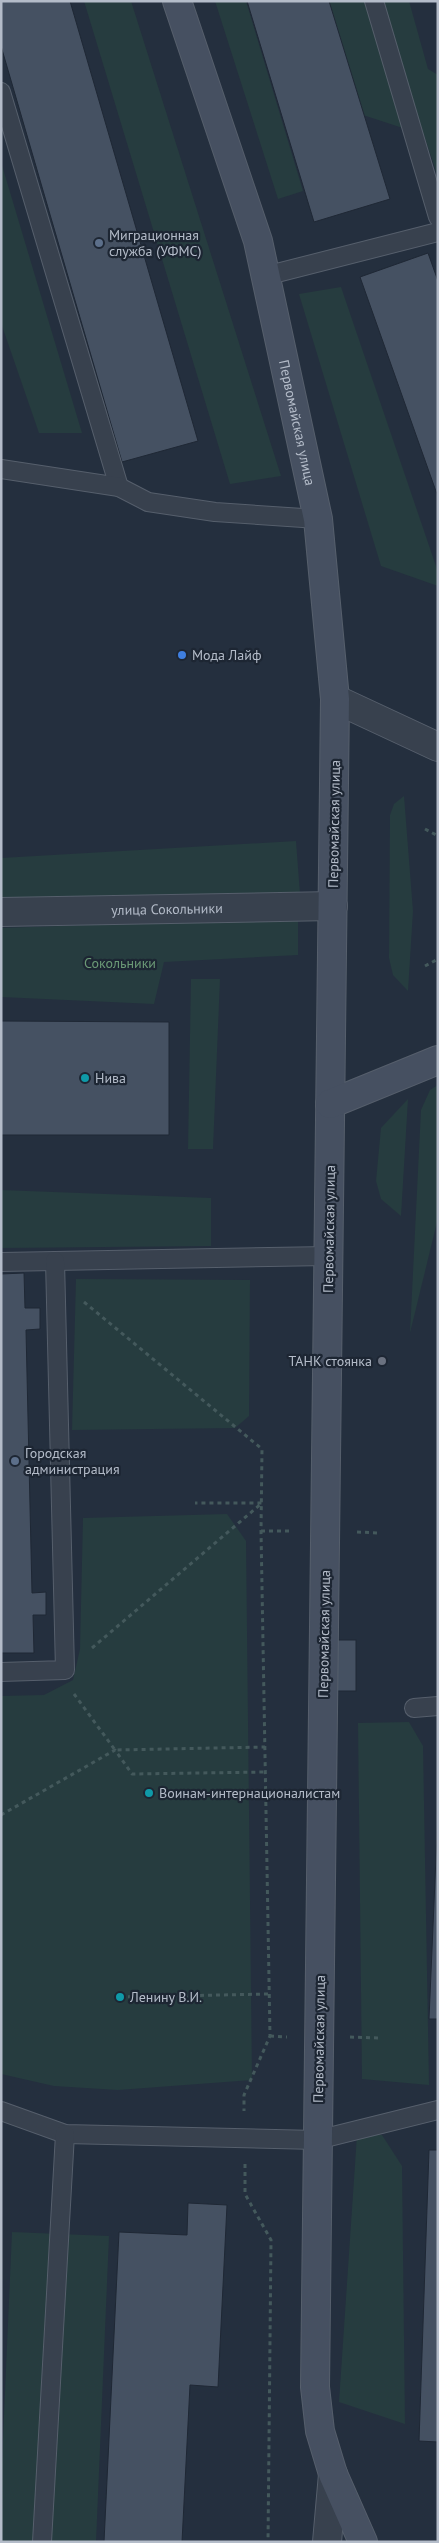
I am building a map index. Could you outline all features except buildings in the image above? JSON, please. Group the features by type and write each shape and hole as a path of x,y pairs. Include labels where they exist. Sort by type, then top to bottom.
{"main road":[{"name":"Первомайская улица","path":"177,1 258,241 318,519 335,699 314,2387 320,2431 333,2474 363,2542"},
{"path":"330,1104 438,1060"}],"street":[{"path":"335,699 438,747"},
{"name":"улица Сокольники","path":"1,912 333,906"},
{"name":"Первомайская улица","path":"327,2542 333,2474"}],"lane":[{"path":"374,1 438,217"},
{"path":"1,92 119,487"},
{"path":"265,276 438,232"},
{"path":"1,470 119,487 148,502 215,512 318,519"},
{"path":"1,1262 328,1256"},
{"path":"1,1672 65,1670 55,1261"},
{"path":"414,1708 438,1706"},
{"path":"1,2111 65,2134 317,2140 438,2110"},
{"path":"42,2542 65,2134"}],"path":[{"path":"425,829 438,836"},
{"path":"425,966 438,959"},
{"path":"56,1279 262,1449 270,2036 244,2095 244,2138 245,2194 271,2240 268,2542"},
{"path":"195,1503 262,1503"},
{"path":"262,1503 65,1670 66,1682 132,1774 265,1772"},
{"path":"1,1815 115,1750 265,1747"},
{"path":"120,1997 269,1994"}],"green space":[{"path":"84,1 131,1 281,476 230,484"},
{"path":"215,1 246,1 303,191 278,199"},
{"path":"326,1 409,1 428,69 438,75 438,177 424,135 363,115"},
{"path":"1,162 82,433 39,433 1,323"},
{"path":"341,287 438,572 438,586 381,566 299,294"},
{"path":"404,796 413,911 408,991 393,975 389,958 390,815 394,804"},
{"path":"296,841 300,894 1,900 1,858"},
{"name":"Сокольники","path":"298,918 298,955 164,962 154,1004 1,997 1,928"},
{"path":"191,979 220,979 213,1149 188,1149"},
{"path":"438,1085 438,1218 410,1333 421,1110 430,1090"},
{"path":"408,1099 401,1216 381,1199 376,1181 381,1128"},
{"path":"1,1190 211,1198 211,1246 1,1248"},
{"path":"76,1279 250,1280 249,1416 235,1428 72,1430"},
{"path":"227,1514 246,1541 252,2080 118,2090 54,2086 1,2074 1,1696 44,1695 73,1680 80,1649 83,1518"},
{"path":"409,1722 423,1746 429,2085 362,2079 358,1723"},
{"path":"357,2135 382,2135 402,2166 405,2424 339,2402"},
{"path":"12,2232 109,2236 96,2542 1,2542 1,2484"}],"place":[{"name":"Миграционная служба (УФМС)","path":"99,243"},
{"name":"Мода Лайф","path":"182,655"},
{"name":"Нива","path":"85,1078"},
{"name":"ТАНК стоянка","path":"382,1361"},
{"name":"Городская администрация","path":"15,1461"},
{"name":"Воинам-интернационалистам","path":"149,1793"},
{"name":"Ленину В.И.","path":"120,1997"}]}
